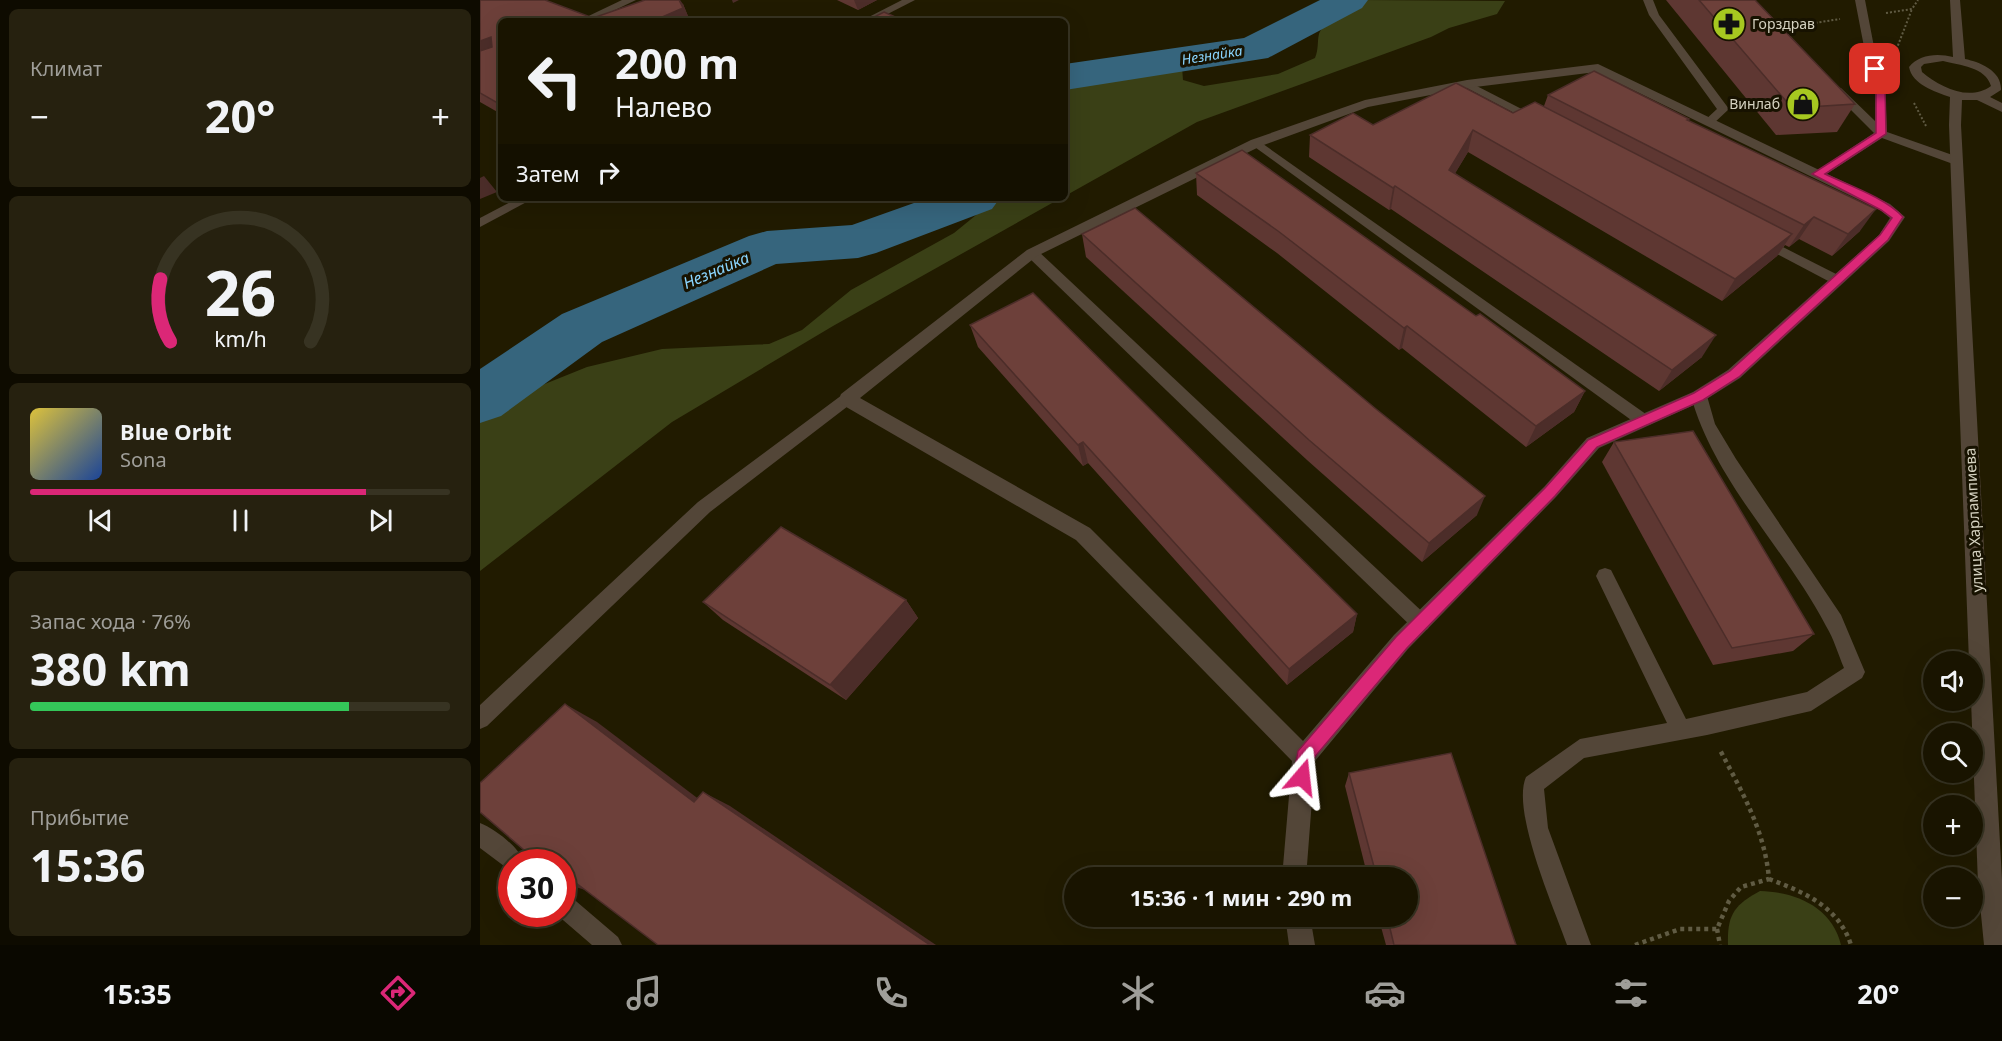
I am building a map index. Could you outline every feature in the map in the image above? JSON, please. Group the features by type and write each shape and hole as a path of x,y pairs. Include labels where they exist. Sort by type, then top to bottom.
{"street":[{"path":"590,18 631,0"},
{"path":"1955,0 1959,60"},
{"path":"1931,58 1959,60 1989,72 1999,84 1992,93 1977,96 1956,94 1923,80 1916,73 1916,66 1920,61 1931,58"},
{"path":"1295,867 1304,757 1401,642 1550,492 1593,443 1699,396 1734,374 1884,238 1898,217 1885,207 1598,68 1467,84 1365,104 1256,143 1032,253 848,399 1083,534 1304,757"},
{"name":"улица Харлампиева","path":"1956,94 1957,161 1990,884 1997,945"},
{"path":"1977,96 2002,108"},
{"path":"1299,927 1302,945"}],"lane":[{"path":"872,18 910,0"},
{"path":"1648,0 1654,15 1723,109 1710,122"},
{"path":"1860,0 1870,52 1880,86 1881,134"},
{"path":"1467,84 1552,129"},
{"path":"1832,85 1881,134 1957,161"},
{"path":"1818,174 1881,134"},
{"path":"1256,143 1644,421"},
{"path":"480,223 522,201"},
{"path":"1753,235 1837,280"},
{"path":"1032,253 1421,623"},
{"path":"1579,945 1537,828 1533,784 1580,749 1707,725 1811,701 1856,672 1834,621 1730,464 1707,425 1699,396"},
{"path":"480,719 704,507 848,399"},
{"path":"1605,576 1681,730"},
{"path":"480,834 498,849"},
{"path":"576,916 610,945"}],"path":[{"path":"1707,725 1748,803 1769,861 1769,879"},
{"path":"1720,945 1717,929 1729,901 1741,887 1769,879 1800,891 1825,907 1848,932 1851,945"},
{"path":"1635,945 1680,929 1717,929"}],"green space":[{"path":"1359,0 1505,1 1497,14 1449,28 1431,37 1197,122 1068,194 1068,84 1130,72 1182,67 1183,80 1204,86 1278,74 1315,58 1321,30"},
{"path":"993,201 1056,201 833,326 672,422 480,571 480,413 510,398 587,367 662,349 769,344 802,330 851,290 954,233"},
{"path":"1760,891 1787,895 1811,904 1830,921 1841,945 1728,945 1729,926 1734,912 1744,901"}],"building":[{"path":"480,0 545,0 593,18 498,18 498,103 480,93 480,51 492,47 491,37 480,41"},
{"path":"645,0 679,0 683,8 662,17 664,18 593,18"},
{"path":"1699,0 1755,0 1855,104 1792,108"},
{"path":"884,12 897,18 872,18"},
{"path":"1594,71 1689,119 1687,120 1876,209 1848,234 1814,217 1804,225 1548,95"},
{"path":"1456,83 1513,113 1535,102 1792,234 1735,279 1473,130 1449,170 1716,335 1672,370 1395,186 1393,188 1310,135 1353,113 1373,125"},
{"path":"1242,150 1476,316 1480,314 1585,391 1536,426 1407,326 1404,328 1278,231 1196,173"},
{"path":"1135,208 1376,409 1485,496 1429,543 1309,440 1082,234"},
{"path":"1033,293 1357,614 1289,669 1083,442 1078,445 970,325"},
{"path":"1693,431 1814,634 1732,648 1614,442"},
{"path":"781,527 906,600 830,685 703,602"},
{"path":"565,704 694,802 703,792 930,945 658,945 576,883 576,849 523,849 480,812 480,783"},
{"path":"1451,753 1516,945 1394,945 1390,927 1418,927 1418,867 1374,867 1349,773"}],"waterway":[{"name":"Незнайка","path":"1068,77 1254,49 1349,0"},
{"name":"Незнайка","path":"480,400 582,328 767,248 858,241 967,201"}],"place":[{"name":"Горздрав","path":"1729,24"},
{"name":"Винлаб","path":"1803,104"}],"route":[{"path":"1302,777 1304,757 1401,642 1550,492 1593,443 1699,396 1734,374 1884,238 1898,217 1885,207 1818,174 1881,134 1880,86 1875,69"}]}
